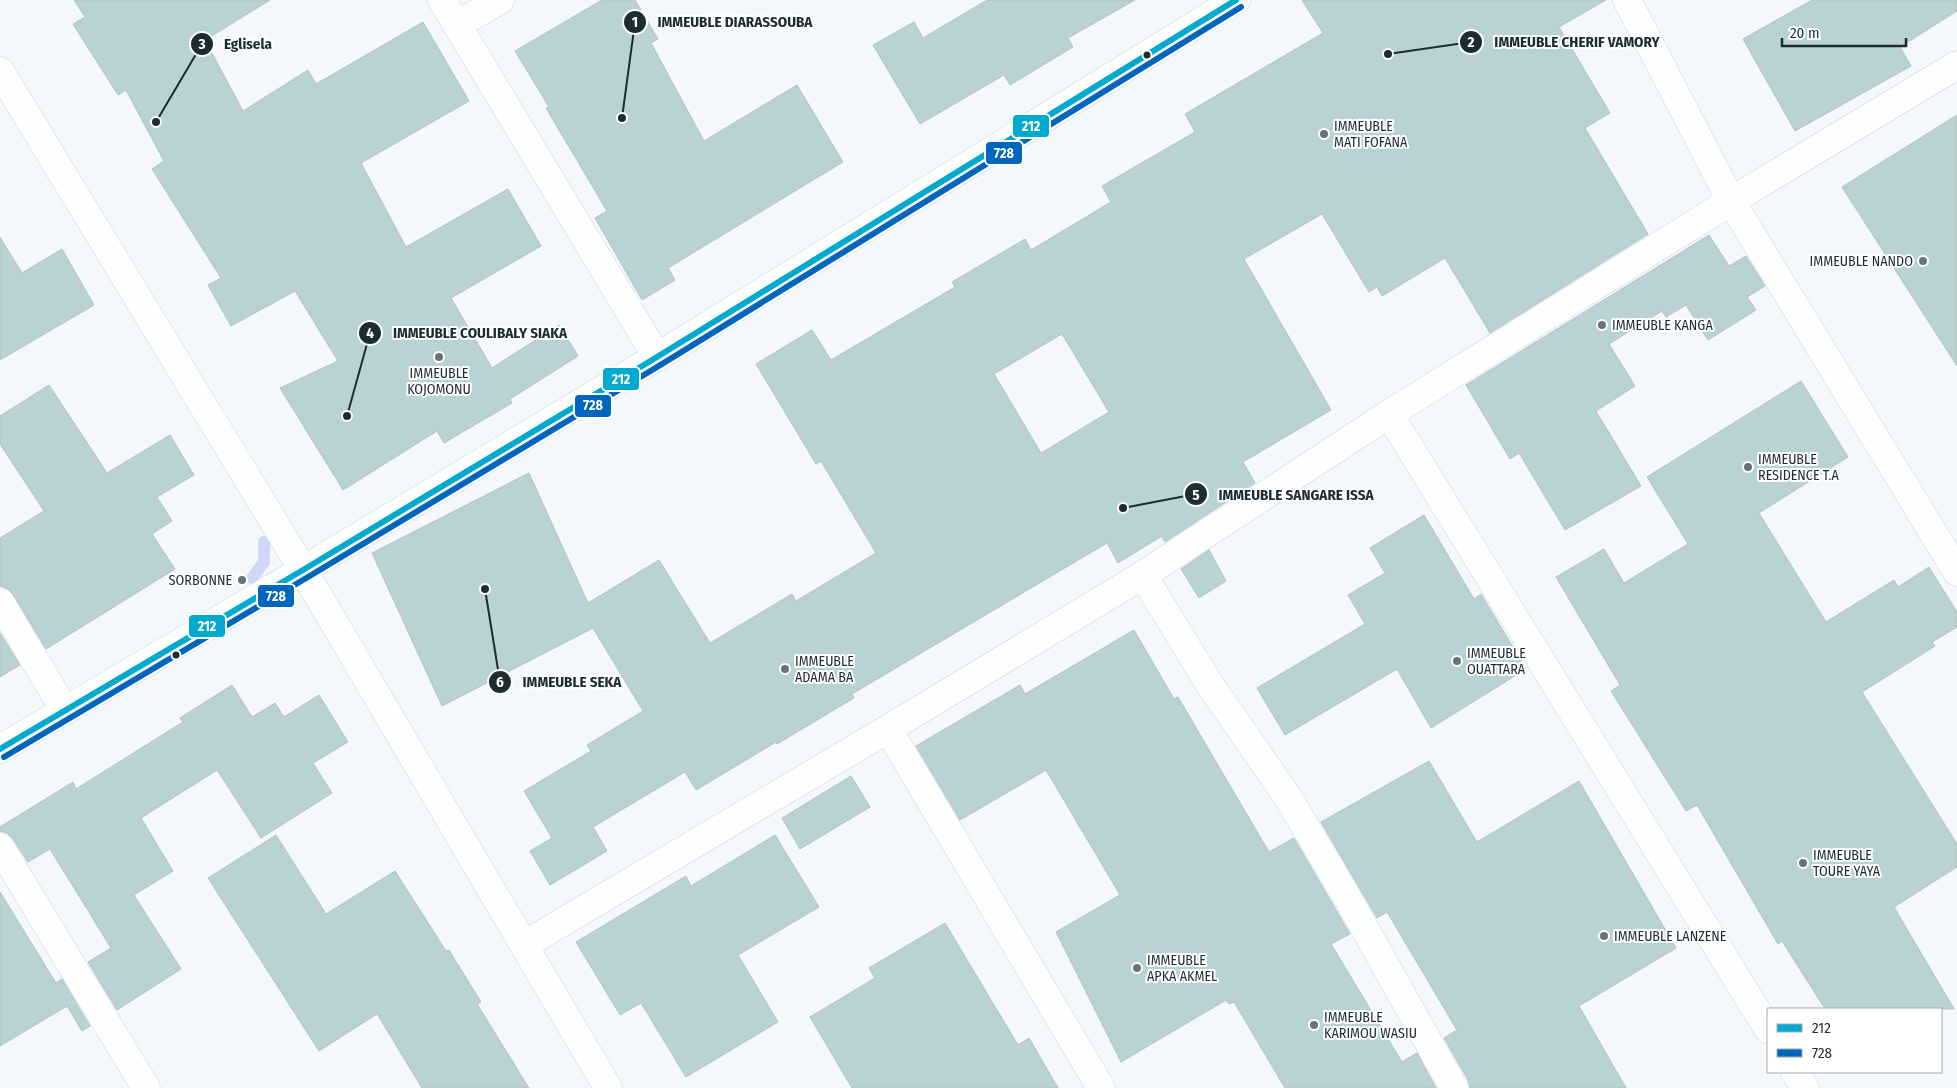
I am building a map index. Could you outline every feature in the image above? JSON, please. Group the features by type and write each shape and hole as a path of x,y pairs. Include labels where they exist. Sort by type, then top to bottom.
{"street":[{"path":"442,0 657,357"},
{"path":"457,25 500,0"},
{"path":"0,749 303,570 657,357 1236,0"},
{"path":"1627,0 1731,201 1957,572"},
{"path":"524,945 1144,575 1389,414 1731,201 1957,65"},
{"path":"0,71 303,570 608,1088"},
{"path":"1389,414 1767,1027"},
{"path":"1144,575 1208,682 1303,823 1346,895 1454,1088"},
{"path":"0,602 65,711"},
{"path":"888,729 1102,1088"},
{"path":"0,847 146,1088"},
{"path":"1796,1073 1805,1088"}],"building":[{"path":"74,0 270,0 205,40 243,111 308,70 316,84 423,22 469,101 361,163 406,247 508,189 541,246 451,298 492,368 559,325 578,356 510,399 512,403 444,443 437,431 343,490 280,388 338,361 295,291 231,326 208,285 221,278 152,169 164,161 126,90 118,95 73,24 85,17"},
{"path":"602,0 635,0 658,39 651,43 704,141 797,85 843,162 668,268 675,280 642,300 595,218 607,211 546,108 549,107 515,51"},
{"path":"987,0 1135,0 1068,38 1073,47 1010,85 1004,75 920,124 873,45 914,22 923,38"},
{"path":"1302,0 1606,0 1559,27 1610,113 1585,128 1648,234 1490,333 1445,258 1382,296 1377,287 1369,292 1322,214 1244,259 1331,410 1243,462 1255,483 1165,542 1162,536 1118,563 1107,543 852,694 854,698 696,790 685,772 593,827 607,851 550,885 530,851 552,838 524,791 591,751 587,745 643,711 593,628 442,706 372,553 529,473 588,603 659,560 710,643 792,594 796,601 876,553 821,461 816,464 756,364 812,330 831,360 955,287 952,282 1025,239 1031,250 1111,202 1102,186 1195,132 1185,114 1323,33","holes":["1062,334 1109,412 1041,453 994,374"]},
{"path":"1812,0 1957,0 1957,11 1900,47 1911,66 1795,131 1743,39"},
{"name":"IMMEUBLE NANDO","path":"1957,115 1957,366 1842,187"},
{"path":"1709,235 1729,266 1746,256 1765,286 1747,297 1756,310 1708,340 1686,305 1666,317 1662,311 1609,344 1635,386 1596,411 1641,486 1565,530 1519,453 1510,459 1466,385"},
{"path":"0,237 22,273 62,249 94,305 0,360"},
{"path":"1801,381 1848,457 1759,513 1826,622 1894,580 1898,587 1929,567 1957,612 1957,627 1932,642 1935,646 1862,692 1957,844 1957,867 1894,907 1954,1009 1824,1008 1782,941 1778,944 1697,805 1686,811 1611,691 1620,685 1556,577 1604,549 1624,583 1688,544 1647,477"},
{"path":"49,385 107,473 170,435 194,475 157,497 172,521 152,534 175,569 46,649 13,594 8,589 0,586 0,538 44,511 0,444 0,416"},
{"path":"1424,515 1474,599 1481,594 1526,669 1431,728 1397,669 1285,735 1257,688 1365,624 1348,595 1385,573 1370,548"},
{"path":"1209,550 1226,581 1199,598 1181,569"},
{"path":"1134,630 1174,699 1178,697 1269,852 1294,838 1350,934 1331,944 1402,1062 1417,1053 1436,1088 1285,1088 1234,1002 1229,1004 1226,1000 1121,1062 1056,932 1120,895 1046,770 960,820 916,746 1020,685 1025,694"},
{"path":"0,633 20,665 0,677"},
{"path":"232,685 252,717 275,703 284,717 319,695 348,742 313,763 332,793 261,838 217,770 141,818 173,871 134,895 181,969 117,1010 88,962 111,948 50,849 28,862 13,839 7,833 0,831 0,827 73,782 76,789 183,722 180,718"},
{"path":"1429,761 1477,842 1579,781 1676,948 1579,1006 1626,1088 1470,1088 1468,1080 1444,1038 1457,1030 1387,912 1377,918 1321,822"},
{"path":"851,776 870,807 800,849 782,818"},
{"path":"276,835 326,914 395,871 446,951 449,950 481,1002 477,1004 529,1088 422,1088 377,1014 319,1051 208,878"},
{"path":"775,835 819,907 738,955 778,1022 686,1077 641,1003 620,1015 576,942 686,876 691,886"},
{"path":"0,892 56,983 62,979 90,1026 82,1031 67,1006 0,1046"},
{"path":"945,923 1018,1045 1029,1038 1058,1088 852,1088 810,1017 875,978 869,968"}],"waterway":[{"path":"252,578 264,562 264,542"}],"transit line":[{"name":"212","path":"0,749 303,570 657,357 1236,0"},
{"name":"728","path":"4,757 662,364 1241,7"}],"place":[{"name":"IMMEUBLE CHERIF VAMORY","path":"1388,54"},
{"name":"IMMEUBLE DIARASSOUBA","path":"622,118"},
{"name":"Eglisela","path":"156,122"},
{"name":"IMMEUBLE MATI FOFANA","path":"1324,134"},
{"name":"IMMEUBLE NANDO","path":"1923,261"},
{"name":"IMMEUBLE KANGA","path":"1602,325"},
{"name":"IMMEUBLE KOJOMONU","path":"439,357"},
{"name":"IMMEUBLE COULIBALY SIAKA","path":"347,416"},
{"name":"IMMEUBLE RESIDENCE T.A","path":"1748,467"},
{"name":"IMMEUBLE SANGARE ISSA","path":"1123,508"},
{"name":"SORBONNE","path":"242,580"},
{"name":"IMMEUBLE SEKA","path":"485,589"},
{"name":"IMMEUBLE OUATTARA","path":"1457,661"},
{"name":"IMMEUBLE ADAMA BA","path":"785,669"},
{"name":"IMMEUBLE TOURE YAYA","path":"1803,863"},
{"name":"IMMEUBLE LANZENE","path":"1604,936"},
{"name":"IMMEUBLE APKA AKMEL","path":"1137,968"},
{"name":"IMMEUBLE KARIMOU WASIU","path":"1314,1025"}]}
